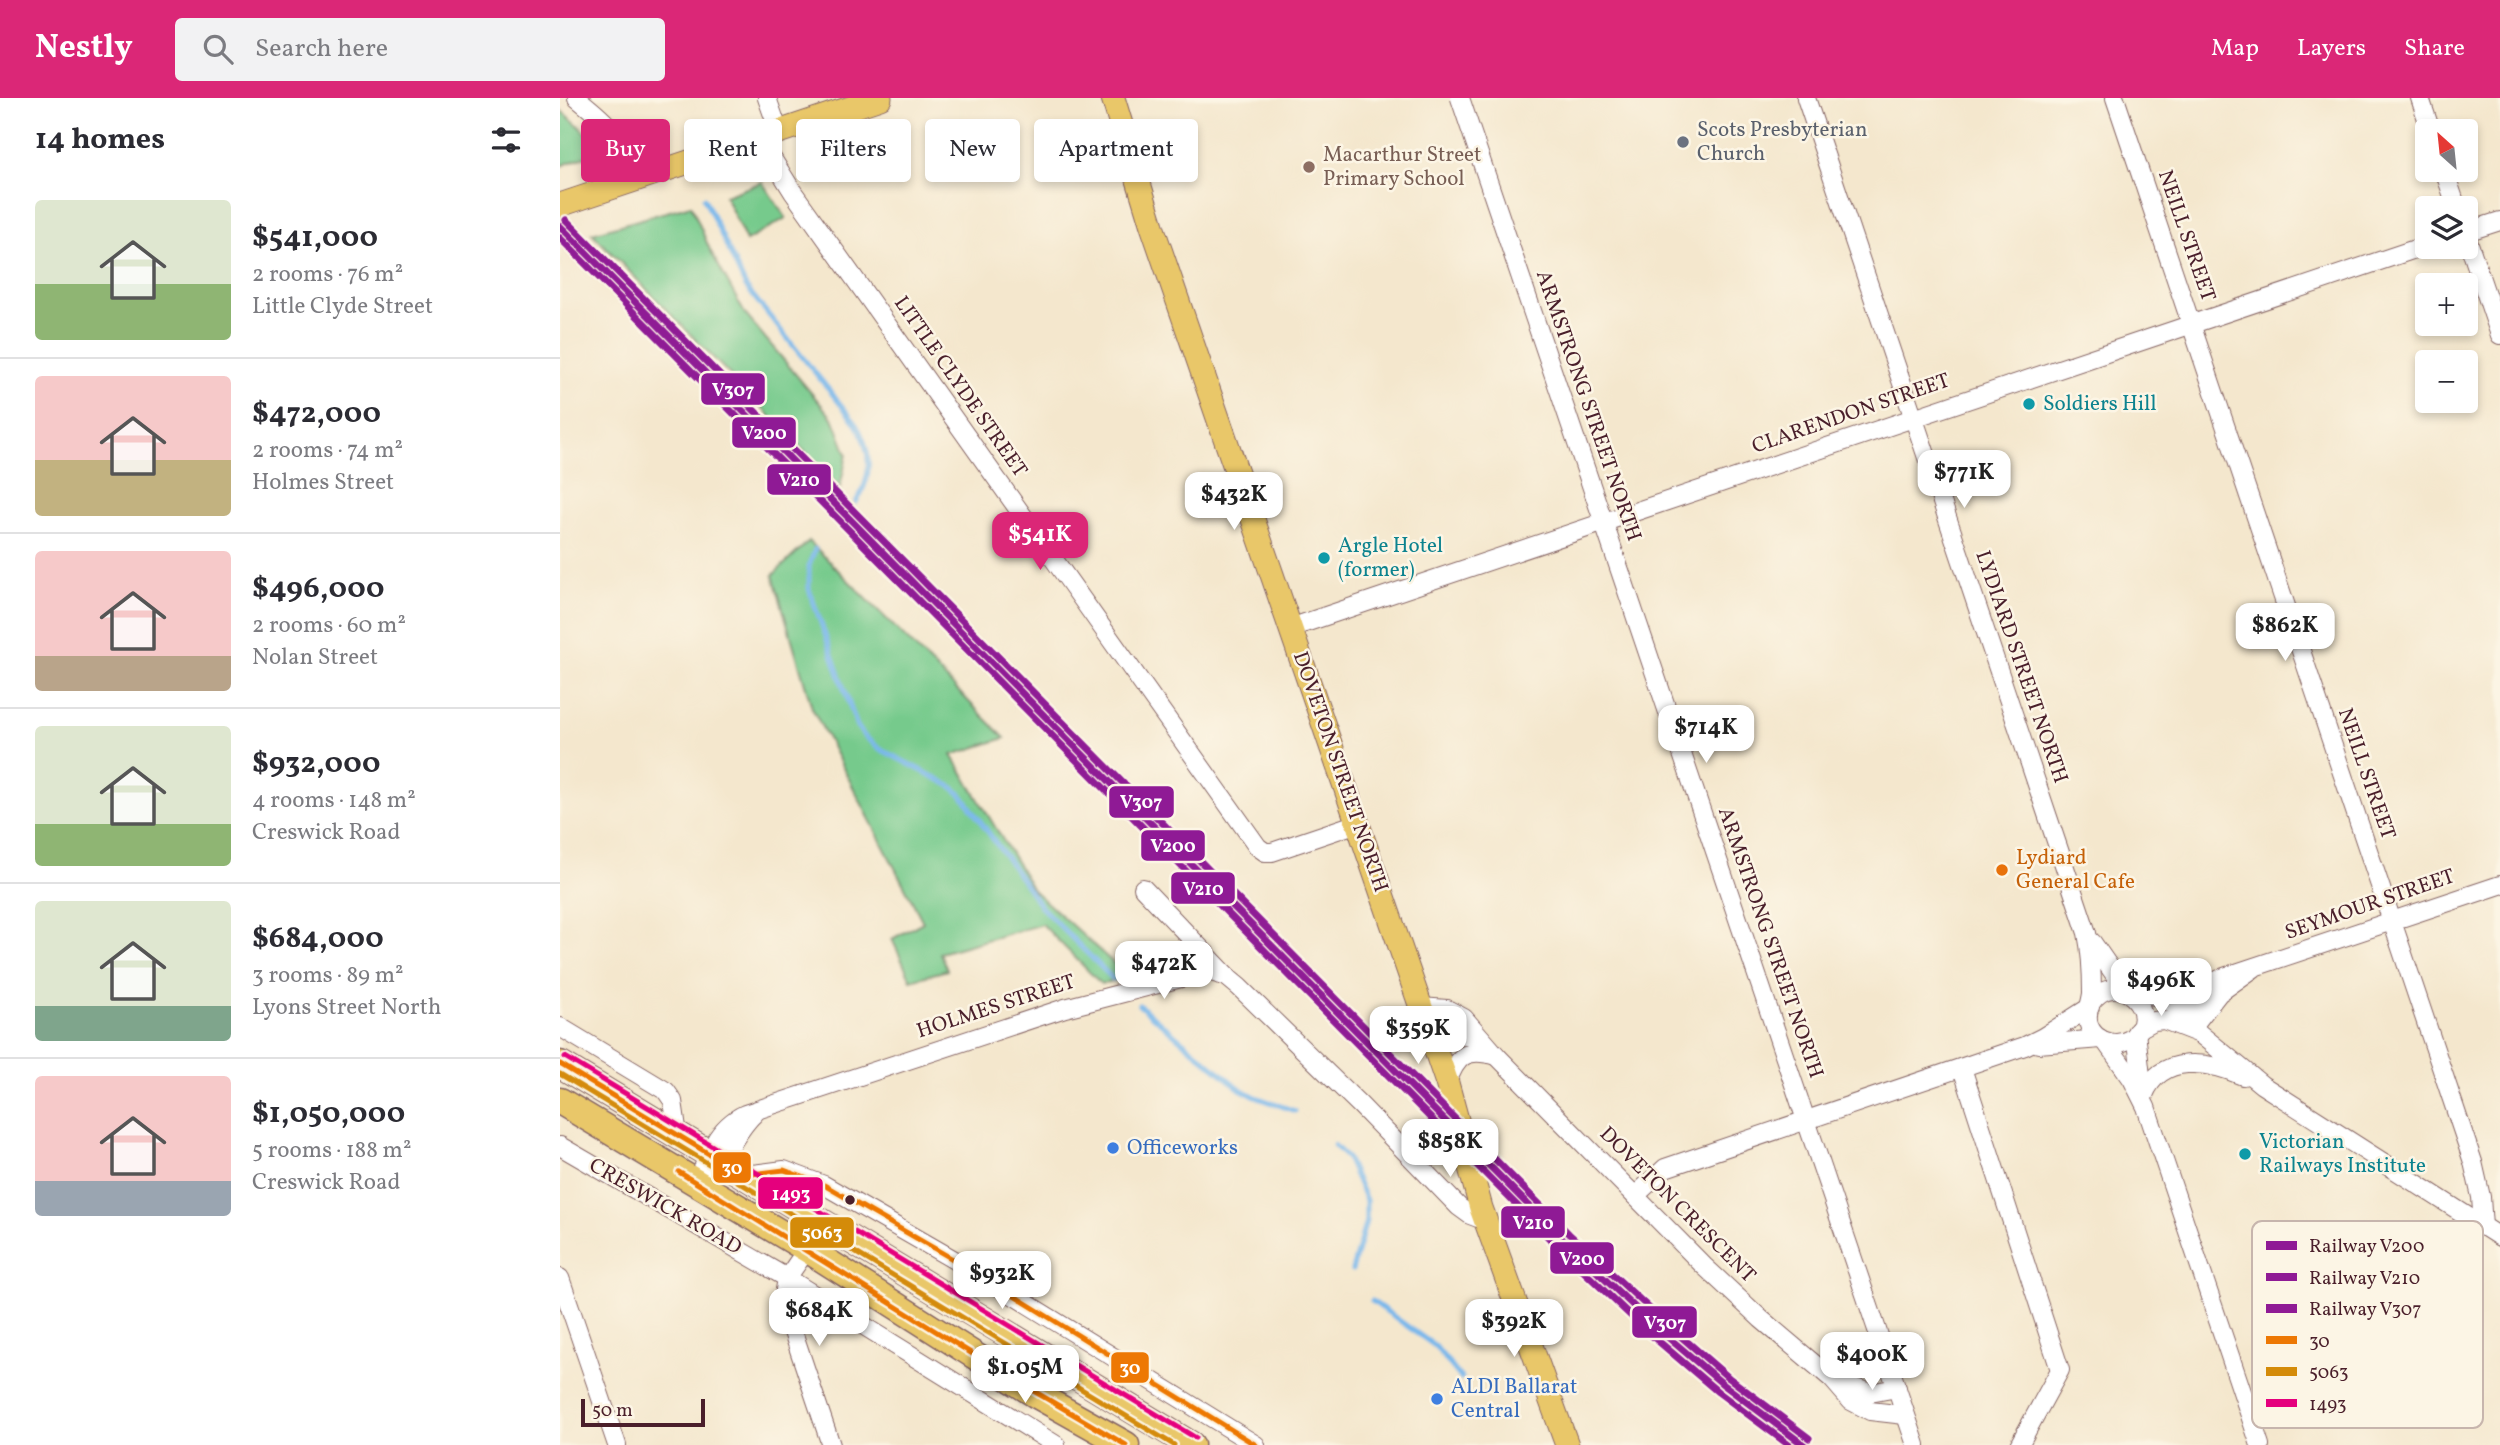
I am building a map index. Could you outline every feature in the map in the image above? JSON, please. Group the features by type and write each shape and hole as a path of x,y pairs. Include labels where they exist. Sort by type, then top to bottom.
{"highway":[{"path":"560,1064 1191,1445"},
{"name":"CRESWICK ROAD","path":"560,1101 807,1249 1035,1394 1126,1445"}],"main road":[{"path":"782,131 880,98"},
{"name":"DOVETON STREET NORTH","path":"1113,98 1152,226 1447,1083 1486,1221 1567,1445"},
{"path":"560,205 626,182"}],"street":[{"path":"577,98 602,119"},
{"name":"LITTLE CLYDE STREET","path":"768,98 769,119"},
{"name":"ARMSTRONG STREET NORTH","path":"1460,98 1916,1445"},
{"name":"LYDIARD STREET NORTH","path":"1806,98 2087,933 2091,964 2090,1005"},
{"name":"NEILL STREET","path":"2115,98 2473,1162 2482,1197 2483,1221"},
{"path":"2420,98 2427,119"},
{"name":"LITTLE CLYDE STREET","path":"782,166 793,192 1258,847 1265,852 1272,852 1358,823"},
{"path":"2478,229 2500,221"},
{"name":"CLARENDON STREET","path":"1290,628 1912,416 2192,326 2415,249"},
{"path":"2474,259 2500,335"},
{"name":"SEYMOUR STREET","path":"2190,1025 2211,983 2224,976 2500,885"},
{"path":"1143,888 1232,981"},
{"name":"LYDIARD STREET NORTH","path":"2087,933 2127,992"},
{"name":"HOLMES STREET","path":"698,1183 715,1157 729,1122 761,1108 999,1029 1205,971 1214,972 1232,981 1360,1105 1459,1207 1486,1221"},
{"path":"1635,1196 1665,1168 2025,1046 2043,1037 2108,990 2158,996 2172,1002 2190,1025 2262,1085 2474,1221"},
{"path":"2127,992 2136,999 2141,1009 2142,1019 2138,1031 2145,1101"},
{"path":"2090,1005 2089,1023 2093,1032 2103,1040 2145,1101 2252,1421"},
{"name":"DOVETON CRESCENT","path":"1421,1007 1442,1008 1460,1015 1492,1052 1635,1196 1752,1310 1832,1379 1847,1397 1864,1409 1905,1415"},
{"path":"2025,1046 2076,1040 2122,1042 2161,1020 2190,1025"},
{"path":"560,1027 666,1091 673,1101 678,1135"},
{"name":"DOVETON CRESCENT","path":"1431,1036 1454,1030 1464,1033 1492,1052"},
{"path":"1447,1083 1453,1067 1462,1056 1492,1052"},
{"path":"2145,1101 2149,1085 2160,1073 2187,1064 2217,1066 2262,1085"},
{"path":"1962,1068 2060,1370 2020,1445"},
{"name":"CRESWICK ROAD","path":"560,1146 787,1278 1039,1440 1056,1445"},
{"path":"744,1175 785,1170 824,1185 977,1273 1256,1445"},
{"path":"2483,1227 2500,1237"},
{"path":"807,1249 787,1278 783,1302 831,1445"},
{"path":"560,1278 617,1445"},
{"name":"DOVETON CRESCENT","path":"1832,1379 1865,1392 1875,1393 1897,1388"},
{"path":"2254,1428 2260,1445"}],"green space":[{"path":"560,110 581,128 581,158 560,166"},
{"path":"762,182 786,218 746,241 725,196"},
{"path":"691,205 710,250 745,314 834,420 847,454 840,488 592,233"},
{"path":"809,541 1005,738 952,755 1033,890 1120,969 1122,979 1101,984 1042,924 940,953 947,970 911,980 892,939 923,922 812,708 773,575"}],"waterway":[{"path":"704,198 746,287 860,431 867,451 868,471 866,482 856,502"},
{"path":"815,549 809,566 809,589 857,726 864,736 880,749 951,786 962,795 1041,907 1113,979"},
{"path":"1139,1005 1240,1089 1295,1111"},
{"path":"1334,1145 1347,1158 1366,1200 1366,1221 1352,1270"},
{"path":"1372,1301 1435,1346 1461,1378"}],"rail line":[{"name":"V307","path":"566,220 1569,1234 1729,1378 1809,1438"},
{"name":"V200","path":"560,226 1563,1240 1656,1327 1724,1385 1804,1445"},
{"name":"V210","path":"560,238 1557,1246 1650,1334 1718,1392 1789,1445"}],"transit line":[{"name":"1493","path":"565,1057 1196,1438"},
{"name":"30","path":"560,1064 744,1175 784,1170 824,1185 977,1273 1256,1445"},
{"name":"5063","path":"560,1074 1174,1445"},
{"name":"30","path":"679,1172 1013,1379 1126,1445"}],"place":[{"name":"Scots Presbyterian Church","path":"1683,142"},
{"name":"Macarthur Street Primary School","path":"1309,167"},
{"name":"Soldiers Hill","path":"2029,404"},
{"name":"Argle Hotel (former)","path":"1324,558"},
{"name":"Lydiard General Cafe","path":"2002,870"},
{"name":"Officeworks","path":"1113,1148"},
{"name":"Victorian Railways Institute","path":"2245,1154"},
{"name":"ALDI Ballarat Central","path":"1437,1399"}]}
